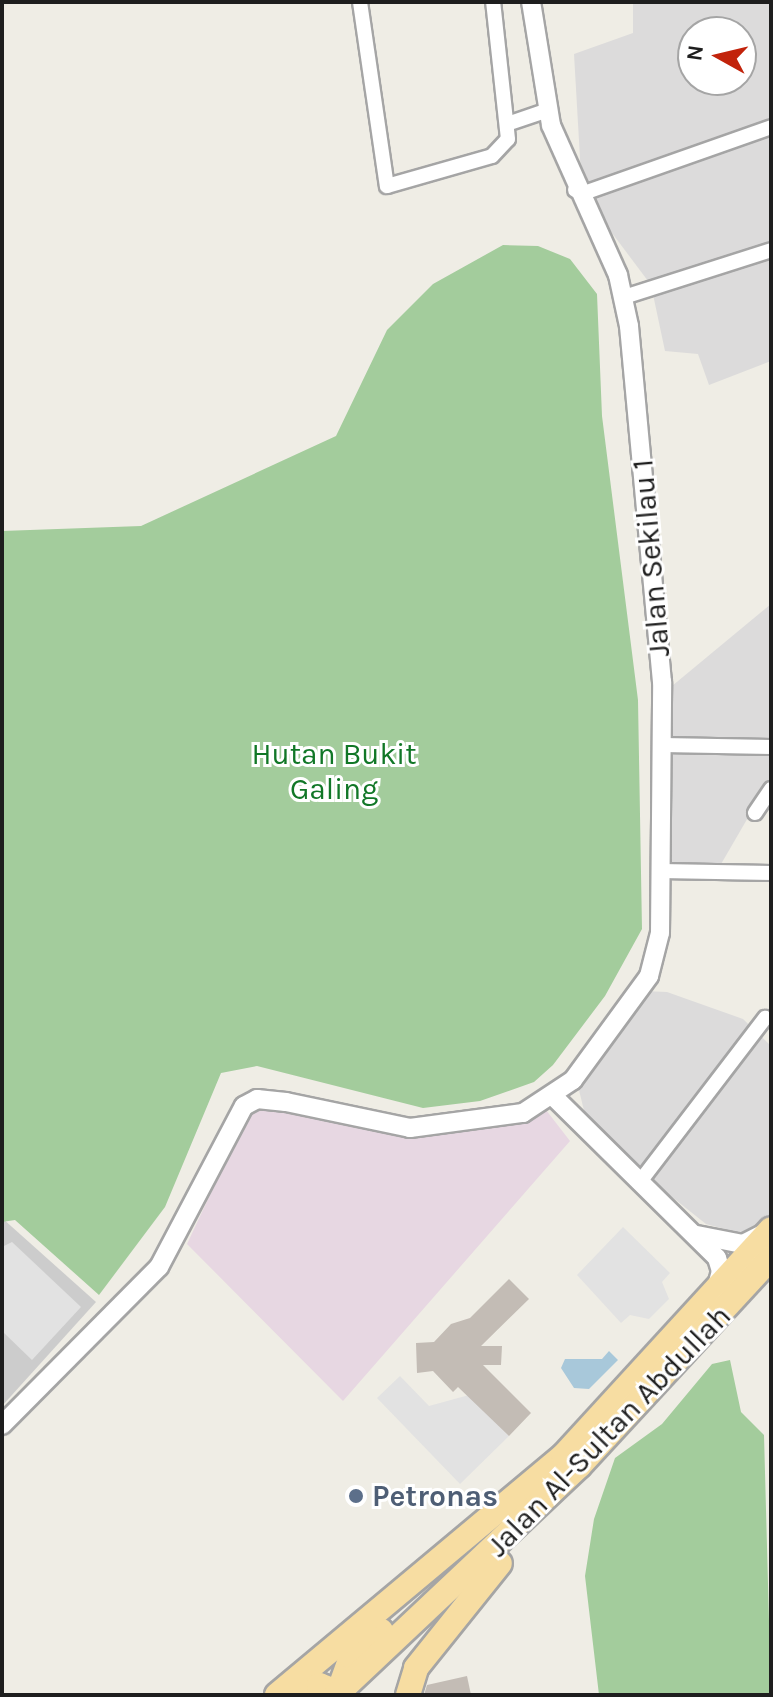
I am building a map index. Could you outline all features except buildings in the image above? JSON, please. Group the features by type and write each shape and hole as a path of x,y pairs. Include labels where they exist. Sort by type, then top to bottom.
{"main road":[{"name":"Jalan Al-Sultan Abdullah","path":"572,1460 771,1229"},
{"name":"Jalan Al-Sultan Abdullah","path":"277,1695 572,1460 771,1258"},
{"path":"302,1695 319,1685 339,1694 351,1657 572,1460"},
{"path":"408,1695 425,1656 572,1460"}],"street":[{"path":"360,2 387,186 492,156 508,139 510,123 493,2"},
{"name":"Jalan Sekilau 1","path":"531,2 548,110 575,190 624,297 655,595 663,745 660,933 649,976 554,1097"},
{"path":"510,123 548,110"},
{"path":"575,190 584,193 771,127"},
{"path":"624,297 771,250"},
{"path":"663,745 771,747"},
{"path":"755,813 771,789"},
{"path":"661,871 771,873"},
{"path":"639,1183 765,1018"},
{"path":"2,1425 159,1267 244,1106 257,1099 286,1102 332,1116 410,1128 523,1113 554,1097 721,1265 715,1296"},
{"path":"694,1235 743,1244 771,1229"}],"shaded area":[{"path":"633,2 771,2 771,361 709,385 698,354 665,351 651,285 582,193 574,54 633,33"},
{"path":"771,604 771,778 717,871 664,862 672,686"},
{"path":"643,991 667,992 743,1019 771,1046 771,1214 746,1235 706,1224 589,1131 578,1086"},
{"path":"264,1108 412,1136 524,1120 546,1110 570,1141 343,1401 187,1244 247,1116"},
{"path":"2,1218 96,1302 2,1406"},
{"path":"623,1227 670,1273 662,1282 669,1299 649,1319 630,1315 621,1323 577,1275"},
{"path":"12,1242 81,1307 32,1360 2,1331 2,1247"},
{"path":"400,1376 429,1406 469,1395 509,1436 460,1484 377,1398"}],"green space":[{"name":"Hutan Bukit Galing","path":"503,245 538,246 570,259 597,294 602,416 638,700 642,929 605,996 553,1065 534,1082 480,1101 423,1108 257,1066 221,1073 165,1207 99,1295 15,1220 2,1222 2,531 141,526 336,436 387,330 433,284"},
{"path":"730,1360 741,1412 764,1435 771,1695 599,1695 585,1576 594,1519 615,1458 662,1424 712,1364"}],"water":[{"path":"609,1351 618,1360 589,1389 574,1388 561,1368 565,1359 602,1359"}],"place":[{"name":"Petronas","path":"356,1496"}]}
